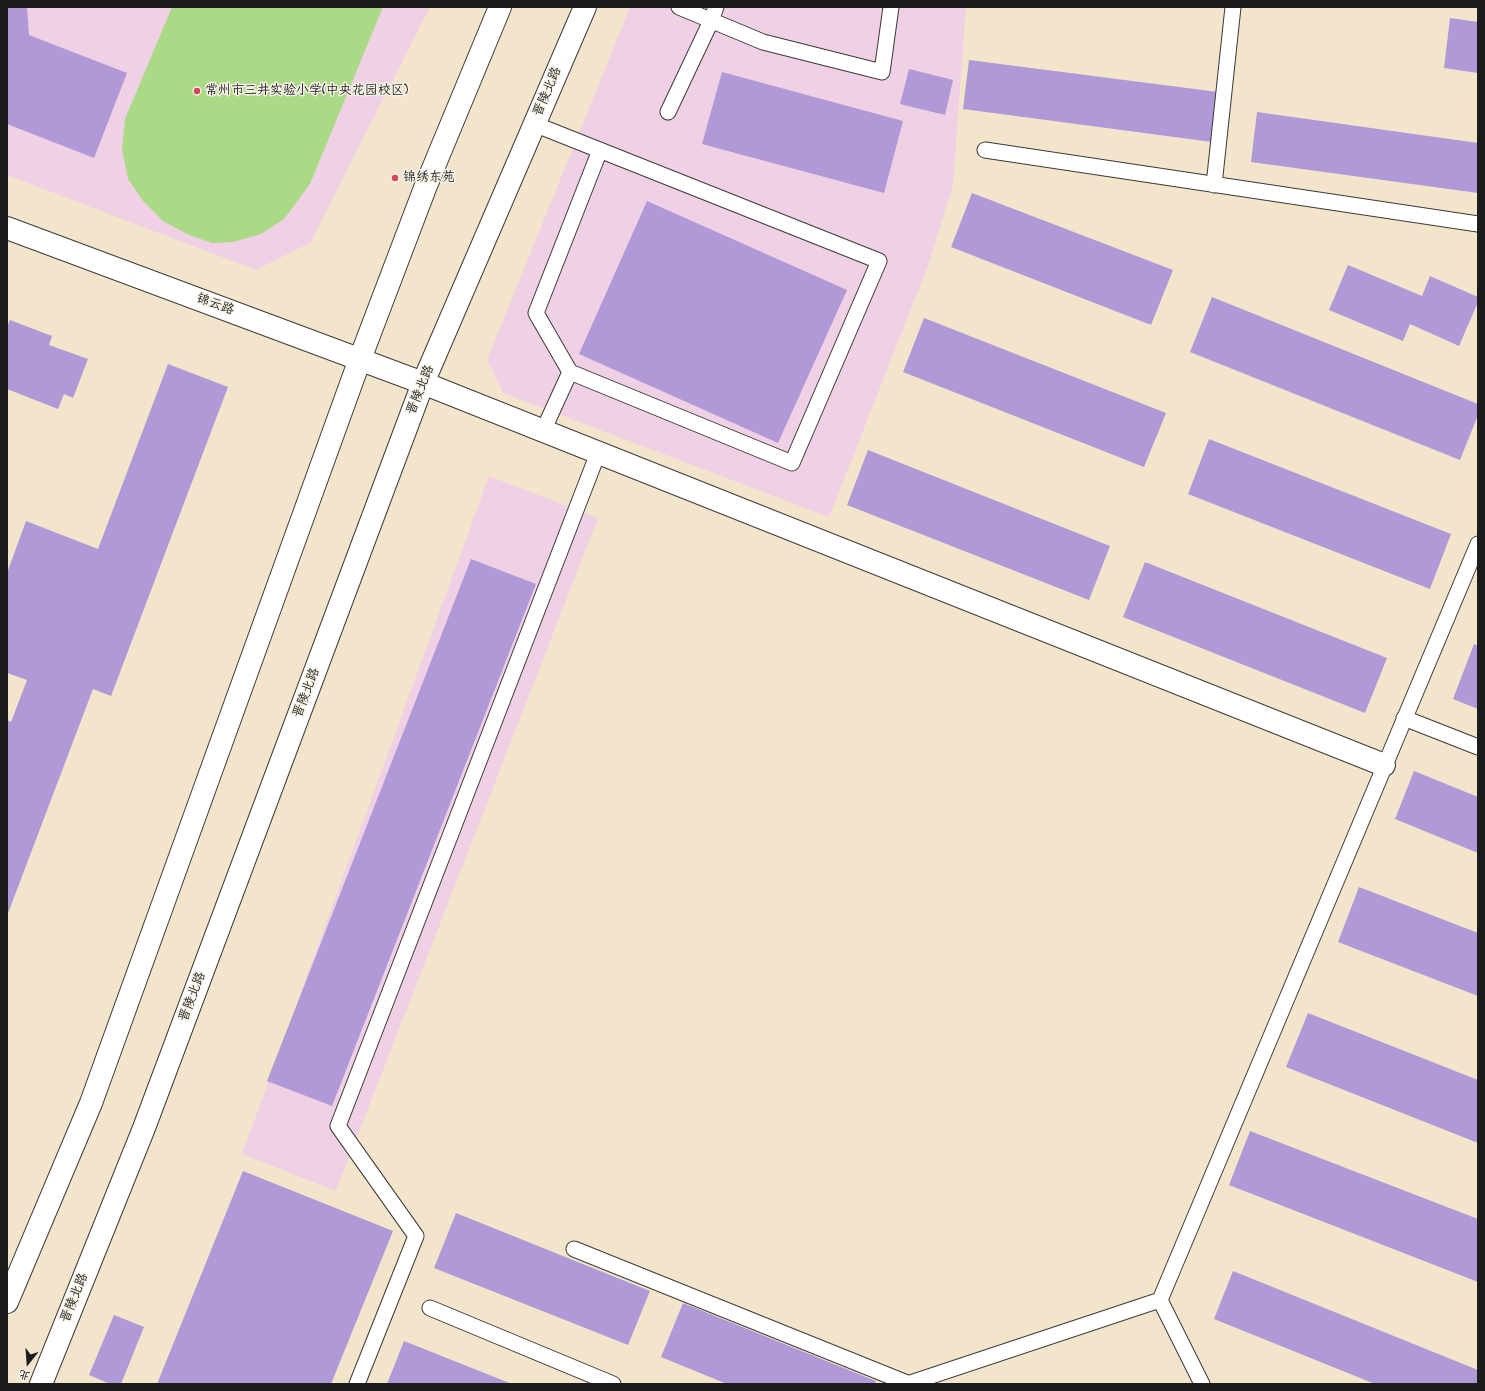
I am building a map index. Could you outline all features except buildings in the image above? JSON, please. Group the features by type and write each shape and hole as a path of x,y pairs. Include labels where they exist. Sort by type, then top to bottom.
{"main road":[{"path":"7,1302 91,1103 360,359 426,188 500,7"},
{"name":"晋陵北路","path":"41,1384 144,1128 424,383 585,7"},
{"name":"锦云路","path":"7,228 424,383 1384,765"}],"lane":[{"path":"679,7 713,14 763,42 882,72 891,7"},
{"path":"1214,185 1233,7"},
{"path":"668,112 713,14"},
{"path":"534,124 600,150 879,261 792,463 570,372 536,313 600,150"},
{"path":"985,150 1478,224"},
{"path":"543,431 570,372"},
{"path":"357,1384 416,1236 338,1126 598,453"},
{"path":"574,1249 907,1384 1160,1300 1478,544"},
{"path":"1404,718 1478,747"},
{"path":"1160,1300 1202,1384"},
{"path":"430,1308 613,1384"}],"shaded area":[{"name":"常州市三井实验小学(中央花园校区)","path":"7,7 430,7 310,243 256,270 7,175"},
{"path":"630,7 966,7 953,185 928,266 829,517 503,393 487,359"},
{"path":"489,476 598,518 336,1191 242,1154"}],"green space":[{"path":"172,7 383,7 310,184 284,219 261,234 233,242 212,243 189,235 163,221 143,201 128,179 122,149 125,119"}],"place":[{"name":"常州市三井实验小学(中央花园校区)","path":"197,91"},
{"name":"锦绣东苑","path":"395,178"}]}
